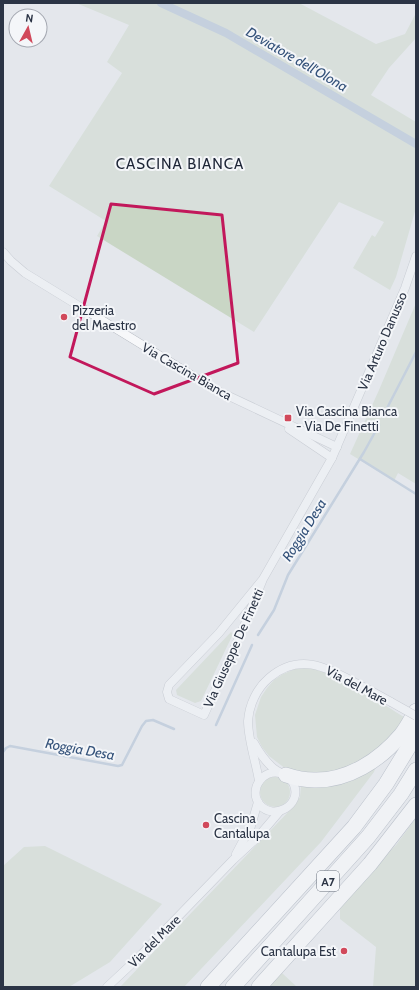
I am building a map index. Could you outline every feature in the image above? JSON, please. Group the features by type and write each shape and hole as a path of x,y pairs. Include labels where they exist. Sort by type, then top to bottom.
{"highway":[{"path":"283,774 313,780 339,777 352,772 373,761 388,749 402,734 416,711"},
{"name":"A7","path":"208,987 354,827 386,784 416,735"},
{"name":"A7","path":"233,987 368,838 401,794 416,770"},
{"path":"259,987 370,864 416,805"},
{"path":"325,927 329,915 341,895"},
{"path":"263,987 289,959 294,955 299,955"}],"street":[{"name":"Via Cascina Bianca","path":"3,252 25,273 212,387 337,447"},
{"name":"Via Arturo Danusso","path":"337,447 405,288 416,256"},
{"name":"Via Cascina Bianca","path":"274,418 332,458"},
{"name":"Via Giuseppe De Finetti","path":"263,579 219,632 169,685 167,692 169,699 204,715 242,631 263,579 337,447"},
{"name":"Via del Mare","path":"259,781 250,738 248,722 249,716 255,695 260,687 271,676 291,666 305,664 325,667 416,716"},
{"path":"250,738 273,769 283,774 294,785 295,794 290,805 280,811 268,810 258,802 256,790 259,781 263,776 269,773 283,774"},
{"name":"Via del Mare","path":"233,860 251,826 258,802"},
{"name":"Via del Mare","path":"106,987 137,959 233,860 257,838 280,811"}],"highlighted area":[{"path":"111,204 222,215 238,363 154,394 70,357"}],"green space":[{"path":"76,3 299,3 376,44 405,34 416,13 416,38 389,68 371,95 416,122 416,208 396,277 390,290 353,268 372,235 375,237 384,222 339,202 254,332 97,236 106,221 49,186 122,73 107,62 129,25"},
{"path":"416,303 416,484 398,473 394,481 350,454"},
{"path":"231,632 233,634 201,701 195,703 177,695 176,690"},
{"path":"309,668 321,671 347,682 407,719 393,737 358,765 310,777 286,769 269,756 262,747 257,737 255,715 261,697 274,680 295,669"},
{"path":"373,768 375,769 374,772 321,842 184,987 120,987 293,807 300,797 301,785"},
{"path":"275,777 286,781 290,792 286,803 275,807 264,803 260,792 264,781"},
{"path":"416,818 416,987 373,987 376,947 340,919 340,908 347,896 368,872 396,845"},
{"path":"45,846 162,904 110,962 69,987 3,987 3,866 24,847"},
{"path":"282,973 297,987 268,987"}],"waterway":[{"name":"Deviatore dell'Olona","path":"161,3 226,33 416,144"},
{"name":"Roggia Desa","path":"383,416 416,352"},
{"name":"Roggia Desa","path":"258,635 274,610 288,575 379,425"},
{"name":"Roggia Desa","path":"360,459 416,494"},
{"name":"Roggia Desa","path":"216,725 252,645"},
{"name":"Roggia Desa","path":"3,752 10,746 118,766 122,765 146,721 153,720 174,729"}],"place":[{"name":"Pizzeria del Maestro","path":"64,317"},
{"name":"Via Cascina Bianca - Via De Finetti","path":"288,418"},
{"name":"Cascina Cantalupa","path":"206,825"},
{"name":"Cantalupa Est","path":"344,951"}],"district":[{"name":"CASCINA BIANCA","path":"180,164"}]}
